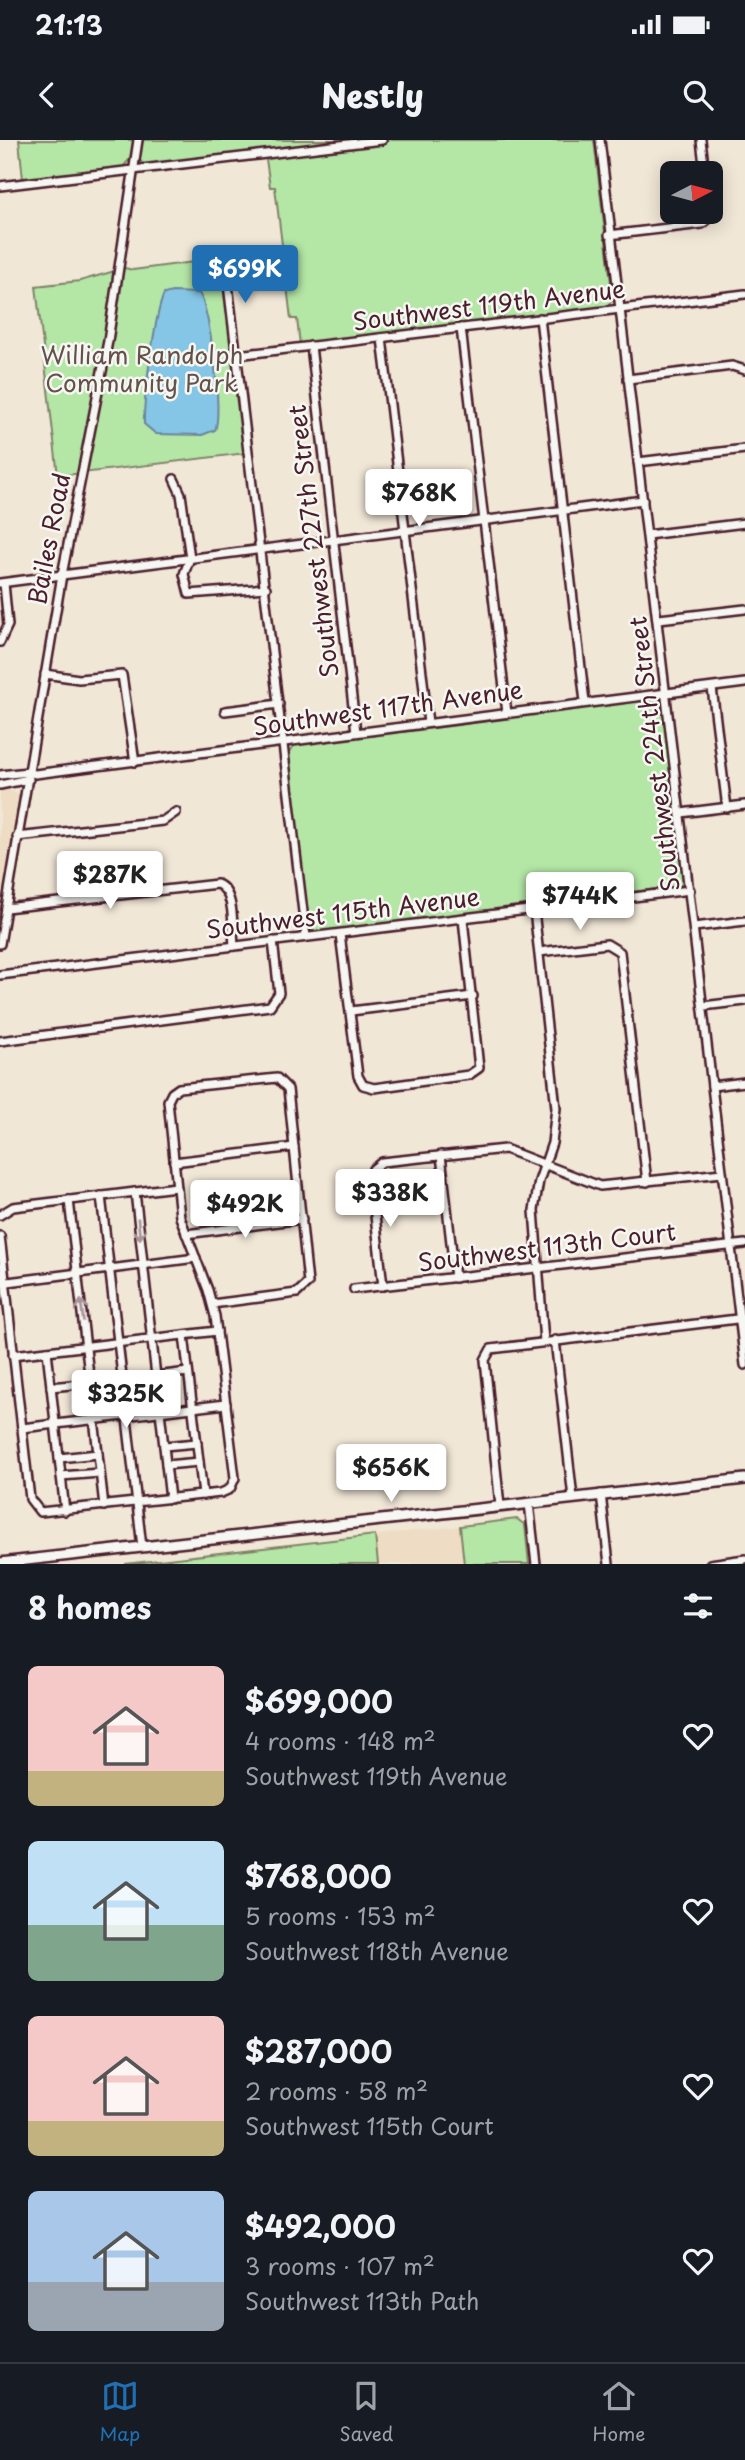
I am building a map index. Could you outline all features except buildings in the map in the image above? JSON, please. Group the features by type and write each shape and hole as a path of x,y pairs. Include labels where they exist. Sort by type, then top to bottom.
{"main road":[{"path":"0,1563 745,1479"}],"street":[{"name":"Bailes Road","path":"32,773 62,575 106,354 138,140"},
{"path":"0,186 382,140"},
{"name":"Southwest 224th Street","path":"600,140 609,235 659,620 722,1173 742,1318 745,1364"},
{"path":"701,140 704,161"},
{"path":"609,235 703,224"},
{"path":"225,258 306,937"},
{"name":"Southwest 119th Avenue","path":"237,355 745,294"},
{"path":"540,318 585,702"},
{"path":"461,328 507,713"},
{"path":"382,338 428,723"},
{"name":"Southwest 227th Street","path":"311,346 356,732"},
{"path":"628,379 732,366 745,370"},
{"path":"638,462 745,449"},
{"path":"174,479 183,501 190,558 185,567 189,594 266,588"},
{"path":"0,642 8,625 2,583 643,500"},
{"path":"647,535 745,523"},
{"path":"659,620 745,608"},
{"path":"45,674 69,679 122,676 135,762"},
{"name":"Southwest 117th Avenue","path":"0,775 135,762 585,702 745,684"},
{"path":"712,688 727,808"},
{"path":"225,711 279,704"},
{"path":"0,944 27,781 32,773"},
{"path":"0,785 27,781"},
{"path":"681,813 745,805"},
{"path":"17,837 163,821 176,812"},
{"path":"6,908 221,886 229,895 234,946"},
{"name":"Southwest 115th Avenue","path":"0,975 690,890"},
{"path":"534,910 556,1108 552,1143 534,1210 544,1342"},
{"path":"340,933 358,1076 363,1085 374,1087 476,1072 480,1061 463,919"},
{"path":"694,927 745,921"},
{"path":"0,1041 265,1008 276,1002 279,993 273,941"},
{"path":"539,952 604,944 616,947 623,961 647,1182"},
{"path":"351,1011 473,996"},
{"path":"703,1006 745,1001"},
{"path":"0,1236 3,1282 31,1502 36,1509 45,1513 229,1490 235,1478 217,1331 212,1304 186,1234 176,1187 168,1104 172,1093 179,1088 278,1078 287,1087 309,1277 303,1290 212,1304"},
{"path":"712,1086 745,1082"},
{"path":"174,1162 294,1147"},
{"path":"383,1286 371,1185 375,1166 386,1161 505,1149 600,1186 722,1173"},
{"path":"441,1155 454,1278"},
{"path":"1,1214 13,1207 176,1187"},
{"path":"135,1192 170,1499"},
{"path":"101,1196 142,1547"},
{"path":"69,1200 104,1506"},
{"path":"186,1234 302,1219"},
{"name":"Southwest 113th Court","path":"354,1289 745,1244"},
{"path":"3,1282 195,1258"},
{"path":"500,1506 486,1353 497,1347 742,1318"},
{"path":"13,1355 217,1331"},
{"path":"184,1335 203,1495"},
{"path":"555,1340 573,1498"},
{"path":"47,1351 65,1511"},
{"path":"156,1376 188,1372"},
{"path":"51,1387 90,1383"},
{"path":"22,1428 226,1405"},
{"path":"164,1446 197,1443"},
{"path":"59,1458 98,1454"},
{"path":"166,1465 199,1462"},
{"path":"61,1476 100,1473"},
{"path":"601,1494 609,1564"},
{"path":"529,1503 536,1564"},
{"path":"710,1564 745,1559"}],"shaded area":[{"path":"8,789 19,795 20,802 0,925 0,790"},
{"path":"460,1526 464,1564 378,1564 375,1535"}],"green space":[{"path":"19,140 134,140 130,159 122,168 23,179"},
{"path":"140,140 594,140 613,300 606,307 300,345 297,319 291,319 275,187 270,187 265,152 146,166 138,159"},
{"name":"William Randolph Community Park","path":"224,258 247,453 58,476 36,286 80,281 125,268 133,270"},
{"path":"643,699 659,701 664,710 685,879 680,886 315,933 309,927 288,755 295,744"},
{"path":"517,1519 525,1525 529,1564 464,1564 460,1526"},
{"path":"375,1535 378,1564 125,1564"}],"water":[{"path":"199,293 207,318 216,383 217,420 215,430 202,435 156,434 144,424 157,319 164,294"}]}
